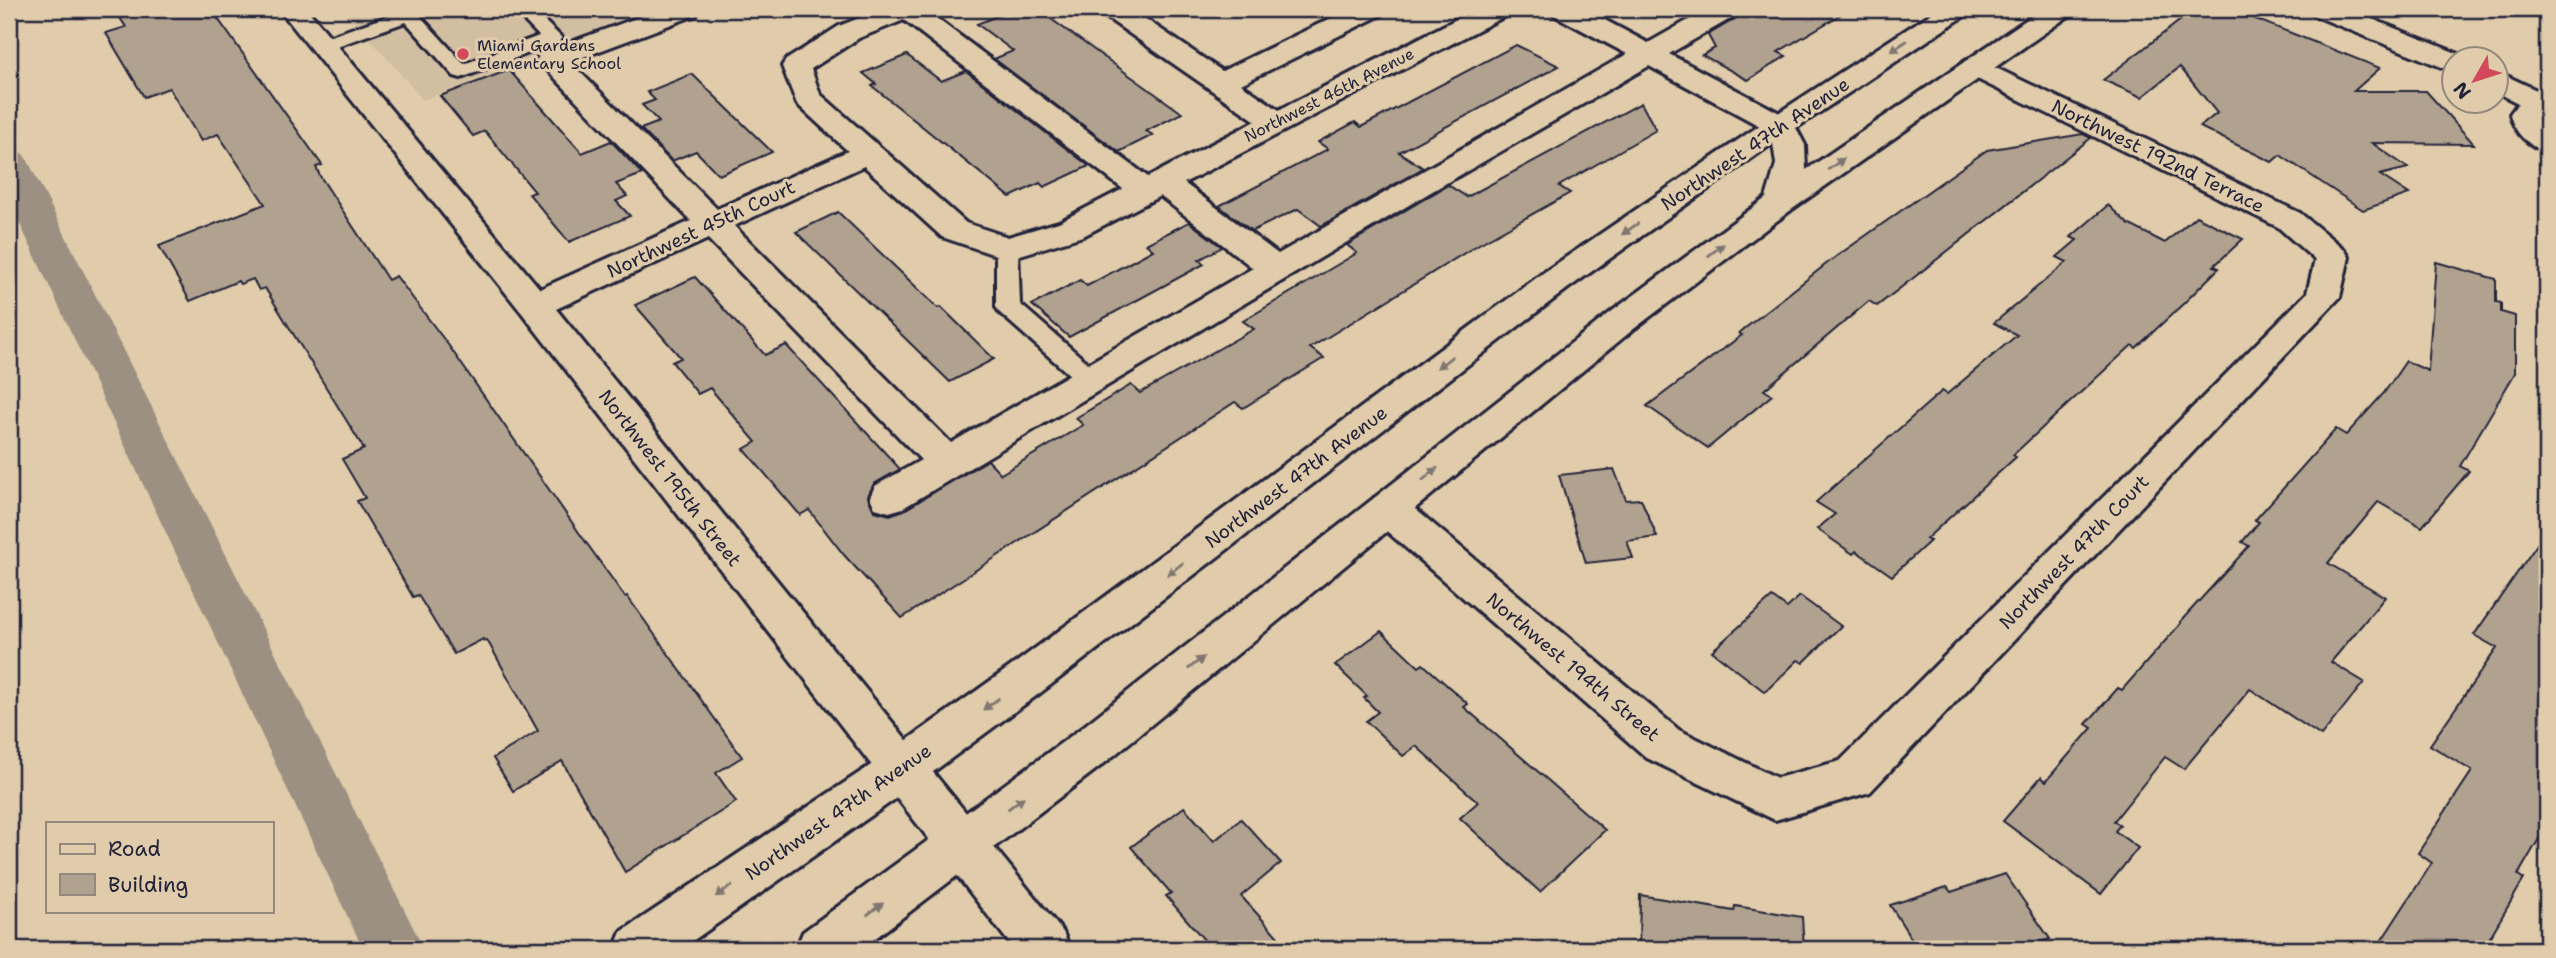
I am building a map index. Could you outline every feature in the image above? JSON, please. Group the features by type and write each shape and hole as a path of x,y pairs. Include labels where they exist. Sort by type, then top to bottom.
{"street":[{"name":"Northwest 195th Street","path":"293,9 534,305 1045,949"},
{"path":"686,9 551,60 946,463"},
{"path":"1154,186 1071,229 1007,248 954,230 807,98 796,66 849,32 907,9 1154,186 1276,269"},
{"path":"1220,83 1371,9"},
{"name":"Northwest 46th Avenue","path":"1154,186 1497,9"},
{"path":"1563,9 1780,125 1790,140 1792,158 1791,176 1780,203"},
{"path":"889,497 1276,269 1727,9"},
{"path":"1956,9 1953,27 1963,53"},
{"name":"Northwest 47th Avenue","path":"639,949 902,769 1216,538 1485,333 1780,125 1956,9"},
{"path":"821,949 1091,747 1571,360 1780,203 1963,53 2060,9"},
{"path":"2323,9 2440,56"},
{"path":"1130,12 1220,83 1276,121"},
{"name":"Northwest 192nd Terrace","path":"1963,53 2289,220 2332,257"},
{"path":"2510,87 2544,104"},
{"path":"2544,104 2530,108 2525,114 2525,122 2532,132 2547,142"},
{"name":"Northwest 45th Court","path":"534,305 868,153"},
{"name":"Northwest 47th Court","path":"1775,799 1854,778 2323,297 2332,257"},
{"name":"Northwest 194th Street","path":"1388,509 1664,744 1775,799"}],"lane":[{"path":"323,45 414,11 461,72 552,38 522,9"},
{"path":"1007,248 1008,307 1089,379"}],"shaded area":[{"name":"Miami Gardens Elementary School","path":"344,9 664,9 423,100"}],"building":[{"path":"114,9 211,9 322,165 316,167 320,176 388,280 396,276 449,346 580,534 742,757 716,773 736,802 625,872 562,761 513,791 493,758 538,731 487,640 483,639 454,654 418,595 413,597 357,501 365,498 342,459 364,449 265,288 259,290 253,279 240,284 238,281 190,301 159,246 265,204 218,134 201,141 169,88 144,97 106,33 126,27"},
{"path":"1014,9 1037,9 1182,113 1146,131 1153,135 1119,152 994,59 1013,51 977,24"},
{"path":"1744,9 1850,9 1778,52 1786,56 1748,80 1702,55 1715,48 1708,35 1738,17"},
{"path":"2195,9 2230,9 2380,68 2354,91 2426,91 2440,106 2440,116 2449,116 2474,144 2372,143 2408,168 2380,175 2409,194 2363,210 2280,155 2272,162 2200,127 2217,113 2180,67 2142,97 2103,80"},
{"path":"1516,45 1559,66 1399,152 1423,168 1321,226 1298,209 1252,231 1219,206 1328,149 1318,142 1355,122 1361,127"},
{"path":"907,55 941,81 966,71 1089,166 1044,187 1040,183 1010,197 872,86 876,84 863,73"},
{"path":"509,70 582,153 611,141 642,174 616,184 627,196 616,201 630,216 569,242 529,194 535,192 485,131 473,136 440,96"},
{"path":"692,74 772,152 719,175 696,151 672,161 641,129 659,122 642,105 655,100 647,92"},
{"path":"1641,103 1656,130 1559,186 1570,193 1479,244 1310,348 1324,358 1243,408 1235,402 902,618 844,555 809,510 800,515 744,449 756,442 710,388 698,394 672,362 681,358 635,305 695,277 765,355 786,345 900,469 874,484 868,496 874,511 890,515 904,510 988,460 1001,474 1083,425 1076,418 1131,385 1140,393 1254,329 1243,321 1357,253 1347,245 1448,185 1467,197"},
{"path":"2083,134 2091,138 1921,272 1877,306 1869,301 1764,390 1772,395 1708,448 1647,406 1742,335 1739,333 1830,261 1987,150"},
{"path":"2108,205 2128,224 2165,243 2196,216 2243,239 2214,266 2219,268 2184,303 2136,348 2132,345 2013,455 2016,457 1926,539 1930,541 1892,576 1817,529 1835,514 1816,502 1942,391 1947,394 2017,335 1994,323 2067,262 2057,257 2077,240 2071,237"},
{"path":"838,212 994,359 950,382 796,232"},
{"path":"1189,222 1222,247 1199,260 1204,264 1069,337 1032,305 1080,280 1087,286 1153,250 1146,244"},
{"path":"2436,262 2496,279 2496,302 2501,303 2501,312 2515,316 2515,373 2460,466 2469,471 2422,527 2378,502 2328,563 2385,597 2331,662 2364,682 2321,736 2250,689 2184,769 2165,757 2114,821 2120,825 2115,831 2138,848 2101,894 2003,821 2041,777 2046,781 2092,728 2086,724 2118,688 2122,690 2249,546 2242,542 2259,522 2255,520 2336,429 2346,435 2384,393 2406,361 2428,371"},
{"path":"1614,469 1626,500 1641,499 1657,537 1627,541 1633,558 1586,563 1559,475"},
{"path":"2547,530 2547,825 2518,875 2524,879 2483,949 2376,949 2432,863 2418,853 2472,771 2430,745 2497,648 2474,635"},
{"path":"1800,596 1841,626 1803,663 1798,660 1765,692 1712,651 1772,597 1787,608"},
{"path":"1381,631 1419,667 1423,664 1468,704 1464,707 1605,830 1540,892 1460,818 1478,802 1416,746 1403,756 1366,721 1378,712 1364,698 1367,696 1335,665"},
{"path":"1184,807 1214,841 1241,819 1281,863 1241,896 1289,949 1212,949 1166,896 1171,893 1131,847"},
{"path":"2005,874 2050,939 2020,949 1918,949 1890,905 1947,887 1951,892"},
{"path":"1640,895 1734,911 1735,906 1802,917 1804,949 1639,949"}],"waterway":[{"path":"9,161 394,949"}],"place":[{"name":"Miami Gardens Elementary School","path":"463,54"}]}
